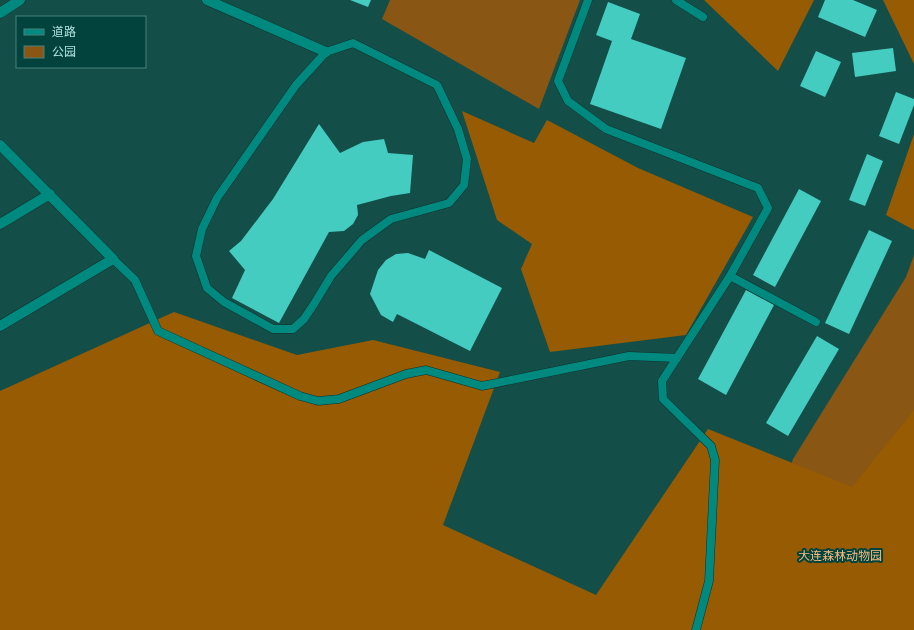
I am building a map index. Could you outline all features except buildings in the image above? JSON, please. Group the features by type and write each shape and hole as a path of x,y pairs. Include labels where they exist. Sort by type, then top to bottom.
{"street":[{"path":"0,13 20,0"},
{"path":"207,0 326,52"},
{"path":"0,145 50,194 112,259 0,326"},
{"path":"0,224 50,194"}],"lane":[{"path":"588,0 558,81 568,101 606,129 758,188 768,208 730,276 662,381 663,399 711,446 715,460 708,581 696,630"},
{"path":"676,0 703,17"},
{"path":"353,43 437,85 458,129 467,159 464,185 449,203 391,219 362,240 331,276 304,319 293,329 273,329 224,302 207,288 196,256 202,229 217,198 296,86 326,52 353,43"},
{"path":"112,259 135,280 158,331 300,396 318,401 339,400 406,374 426,370 482,386 629,356 677,358"},
{"path":"730,276 816,322"}],"green space":[{"path":"390,0 580,0 539,109 382,19"},
{"path":"704,0 814,0 778,71"},
{"path":"883,0 914,0 914,64"},
{"path":"462,111 534,143 547,120 638,168 753,217 686,335 550,352 521,269 532,244 497,220"},
{"path":"914,134 914,230 886,215"},
{"name":"大连森林动物园","path":"914,255 914,630 737,630 793,459 906,277"},
{"path":"174,312 297,355 373,340 500,372 443,525 596,595 708,429 852,487 914,410 914,630 0,630 0,391"}]}
